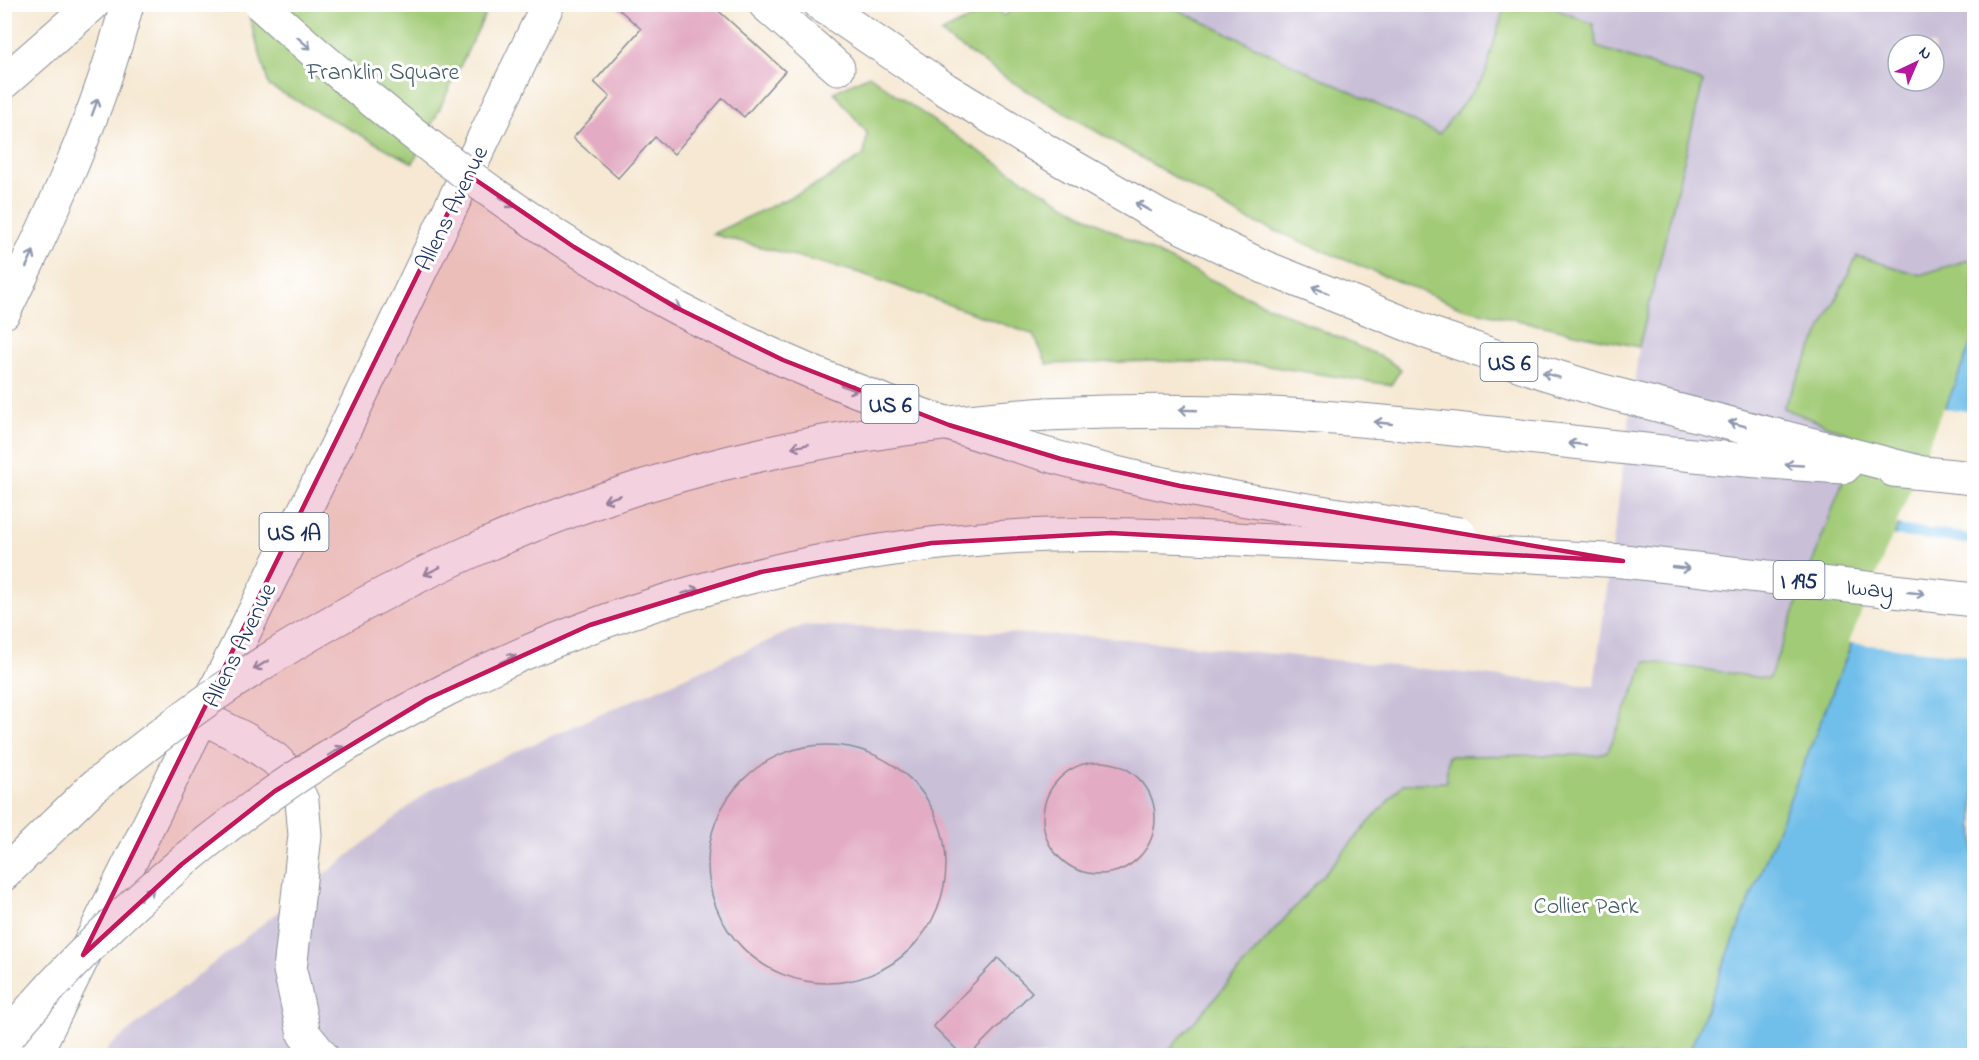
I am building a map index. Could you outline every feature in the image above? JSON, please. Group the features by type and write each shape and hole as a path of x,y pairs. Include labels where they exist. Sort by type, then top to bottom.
{"main road":[{"path":"4,82 93,4"},
{"path":"4,312 75,162 106,78 127,4"},
{"name":"US 6","path":"260,4 337,72 428,146 574,247 677,308 783,360 839,384 1005,443 1120,474 1623,561"},
{"name":"Allens Avenue","path":"34,1056 338,443 549,4"},
{"path":"765,4 838,68"},
{"name":"US 6","path":"820,4 873,42 994,119 1159,216 1264,267 1486,354 1599,390 1915,471"},
{"path":"852,4 994,119"},
{"path":"4,852 91,789 185,716 313,633 435,569 544,522 649,486 758,455 880,432 1046,414 1169,410 1292,415 1770,463 1915,471 1974,478"},
{"path":"4,1041 55,984 140,901 227,827 317,763 427,699 481,672 590,625 703,587 808,562 876,550 982,538 1052,534 1172,535 1623,561"},
{"name":"Iway","path":"1623,561 1974,600"},
{"path":"202,717 245,739 275,759 288,772 302,801 305,835 290,970 304,1034 322,1056"},
{"path":"4,874 91,789"}],"highlighted area":[{"path":"467,174 574,247 677,308 783,360 949,425 1061,459 1180,486 1623,561 1111,533 932,543 761,572 590,625 427,699 275,791 182,864 83,955"}],"shaded area":[{"path":"1168,5 1505,5 1484,77 1439,134"},
{"path":"1545,5 1974,5 1974,261 1968,260 1920,275 1857,256 1783,408 1859,438 1769,679 1646,661 1609,751 1599,755 1446,784 1353,1055 104,1056 109,1047 431,789 804,625 1105,637 1594,686 1639,347 1703,82 1597,47 1593,24"}],"green space":[{"name":"Franklin Square","path":"246,5 490,5 413,163 269,86"},
{"path":"1015,5 1168,5 1439,134 1484,77 1505,5 1545,5 1593,24 1597,47 1703,82 1639,347 1462,308 1244,218 1016,84 940,33 994,7 1005,16"},
{"path":"869,75 990,158 1117,233 1248,297 1380,356 1401,369 1391,385 1255,364 1155,361 1047,364 1034,335 860,273 712,234 820,183 864,155 867,133 834,92"},
{"name":"Collier Park","path":"1857,256 1920,275 1968,260 1974,261 1974,336 1688,1055 1164,1056 1403,784 1446,782 1448,756 1599,755 1608,751 1646,661 1769,679 1859,438 1783,408"}],"water":[{"path":"1974,336 1974,1055 1688,1055"}],"pier":[{"path":"1943,408 1974,412 1974,534 1896,525"},
{"path":"1892,536 1974,545 1974,656 1849,643"}],"building":[{"path":"613,4 711,4 785,71 744,117 723,98 674,154 655,137 618,178 573,138 610,97 594,82 641,29"},
{"path":"815,745 839,745 862,750 883,759 903,772 919,788 932,808 941,829 946,864 944,887 937,910 919,940 903,956 883,969 862,978 839,983 815,983 792,978 771,969 751,956 735,940 722,920 713,899 708,876 708,852 713,829 722,808 735,788 751,772 771,759 792,750"},
{"path":"1099,762 1120,767 1138,779 1150,797 1155,818 1150,839 1138,857 1120,869 1099,874 1078,869 1060,857 1048,839 1043,818 1048,797 1060,779 1078,767"},
{"path":"998,958 1032,992 969,1056 963,1056 933,1026"}]}
